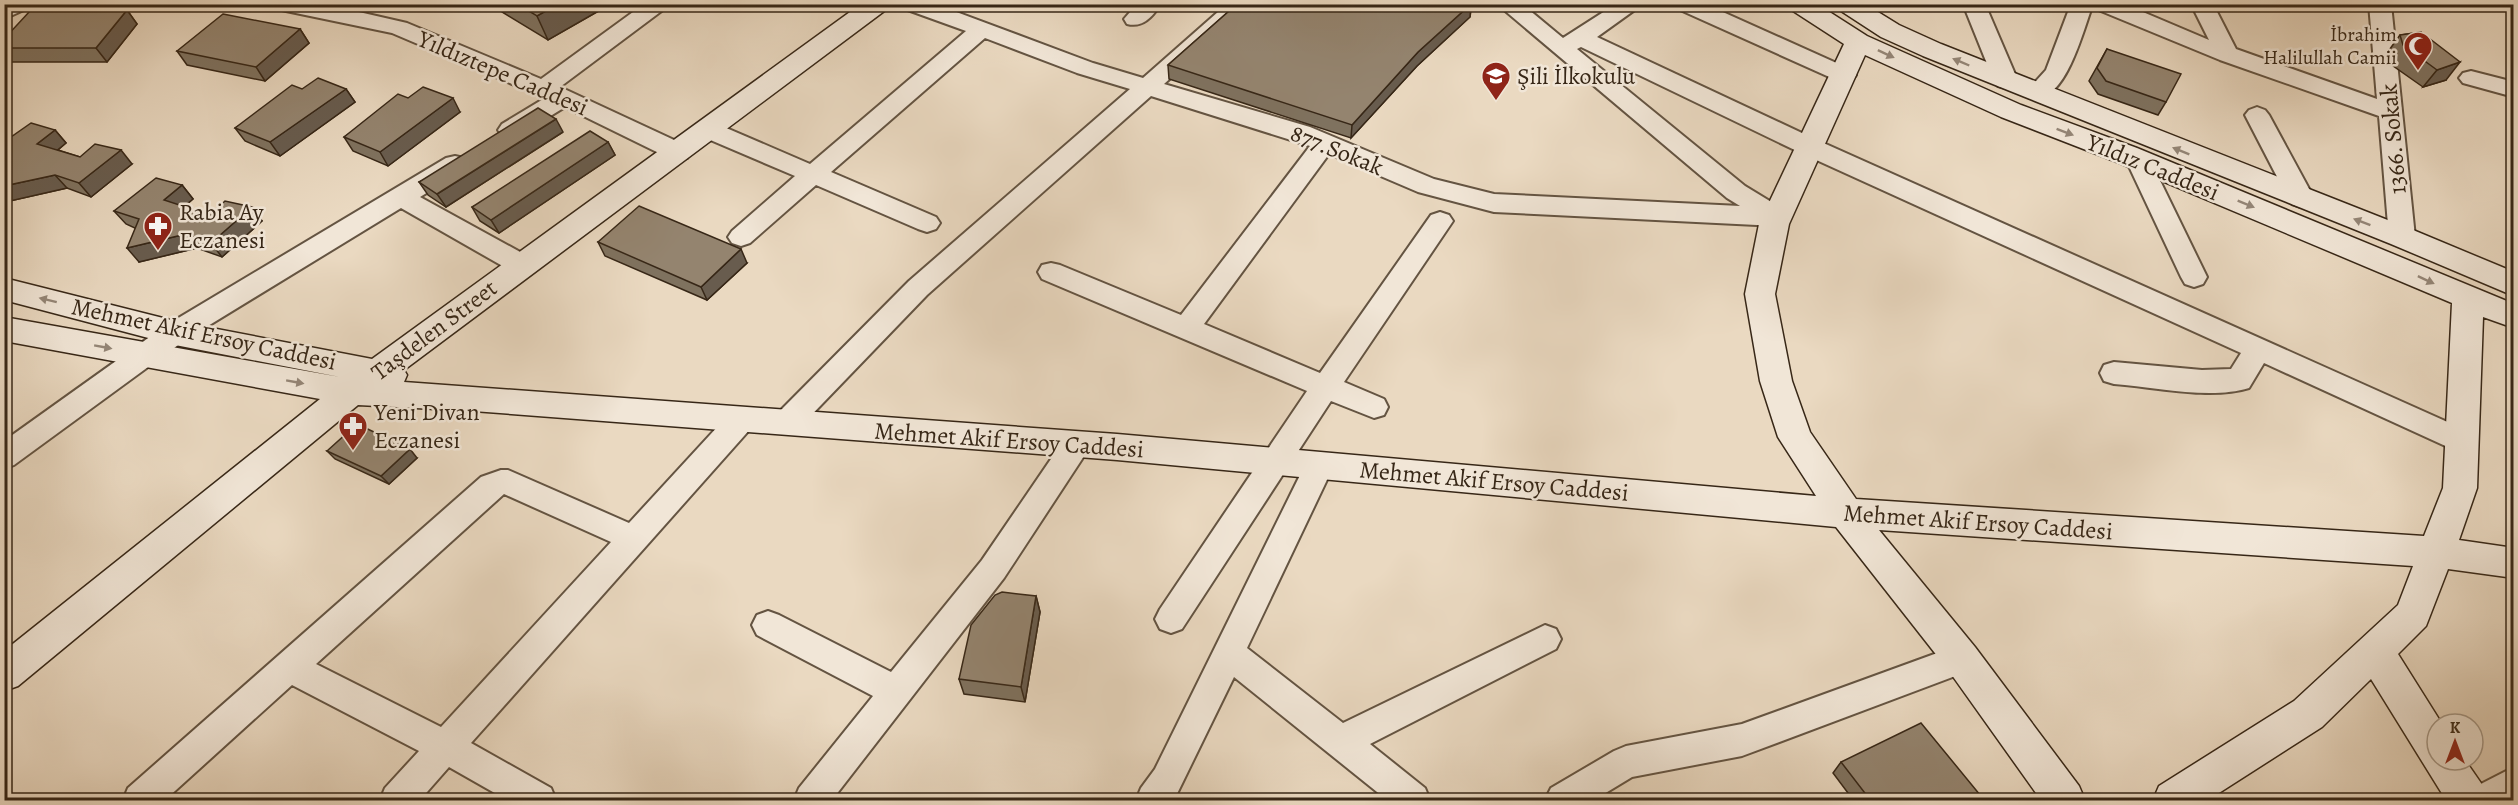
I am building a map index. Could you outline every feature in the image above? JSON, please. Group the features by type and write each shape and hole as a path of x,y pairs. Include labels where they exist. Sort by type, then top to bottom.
{"main road":[{"name":"Taşdelen Street","path":"4,674 351,392 878,4"},
{"name":"Yıldız Caddesi","path":"1799,4 1858,42 2011,111 2320,234 2514,317"},
{"name":"Yıldız Caddesi","path":"1847,4 1890,31 2006,81 2402,237 2514,285"},
{"path":"1858,42 1777,217 1760,294 1776,381 1795,436 1846,513 1962,659 2065,801"},
{"name":"Mehmet Akif Ersoy Caddesi","path":"4,289 175,333 380,372 474,398"},
{"path":"2173,801 2308,714 2413,615 2460,488 2468,299"},
{"name":"Mehmet Akif Ersoy Caddesi","path":"4,329 351,392 474,398 1274,461 1846,513 2505,557"},
{"path":"2375,651 2425,732"},
{"path":"2450,772 2469,801"}],"street":[{"path":"4,12 18,4"},
{"name":"Yıldıztepe Caddesi","path":"286,4 399,28 554,93 678,152"},
{"path":"4,457 175,333 482,147 554,93 625,27 660,4"},
{"name":"877.Sokak","path":"913,4 1085,68 1301,133 1427,186 1494,203 1777,217"},
{"path":"786,423 918,288 1242,4"},
{"path":"1509,4 1571,43 1810,147 2462,441"},
{"path":"1571,43 1632,4"},
{"path":"1686,4 1844,75"},
{"path":"1974,4 2006,81"},
{"path":"2038,92 2056,73 2082,4"},
{"path":"2104,4 2228,55 2390,112"},
{"path":"2202,4 2228,55"},
{"name":"1366. Sokak","path":"2380,4 2402,237"},
{"path":"741,237 982,29"},
{"path":"1571,43 1736,192 1777,217"},
{"path":"2471,78 2514,90"},
{"path":"2257,115 2301,198"},
{"path":"709,130 927,223"},
{"path":"1186,328 1325,143"},
{"path":"2138,160 2194,277"},
{"path":"400,197 522,265"},
{"path":"1171,619 1274,461 1440,221"},
{"path":"1051,272 1374,407"},
{"path":"2114,373 2202,381 2239,380 2258,348"},
{"path":"397,801 742,419"},
{"path":"811,801 993,569 1076,445"},
{"path":"1153,801 1167,781 1319,465"},
{"path":"140,801 492,486 508,482 634,539"},
{"path":"768,625 897,692"},
{"path":"1340,742 1545,639"},
{"path":"1229,653 1413,801"},
{"path":"1563,801 1626,762 1742,740 1962,659"},
{"path":"289,667 446,747 539,801"},
{"path":"2485,801 2514,783"}],"building":[{"path":"517,4 558,4 537,16"},
{"path":"1237,4 1471,4 1418,52 1352,125 1168,65"},
{"path":"127,10 96,48 4,48 4,39 30,11"},
{"path":"223,14 300,29 256,67 177,51"},
{"path":"2421,32 2460,62 2437,70 2403,45 2400,35"},
{"path":"2107,49 2181,74 2166,102 2106,81 2097,68"},
{"path":"318,78 346,89 270,142 235,128 292,85 302,89"},
{"path":"423,87 453,98 380,152 344,137 398,94 408,98"},
{"path":"538,108 556,119 437,194 419,182"},
{"path":"31,123 55,130 37,144 80,157 95,144 121,150 79,183 55,175 4,186 4,174 11,161 4,159 4,142"},
{"path":"590,131 608,142 491,220 472,207"},
{"path":"156,178 182,185 164,200 210,215 225,201 252,207 211,243 186,234 127,248 139,219 114,211"},
{"path":"639,206 741,249 701,287 598,242"},
{"path":"357,424 410,449 381,476 327,451"},
{"path":"1002,592 1036,596 1021,687 959,679 971,625 995,595"},
{"path":"1921,723 1985,801 1871,801 1841,762"}],"place":[{"name":"İbrahim Halilullah Camii","path":"2418,72"},
{"name":"Şili İlkokulu","path":"1496,102"},
{"name":"Rabia Ay Eczanesi","path":"158,252"},
{"name":"Yeni Divan Eczanesi","path":"353,452"}]}
